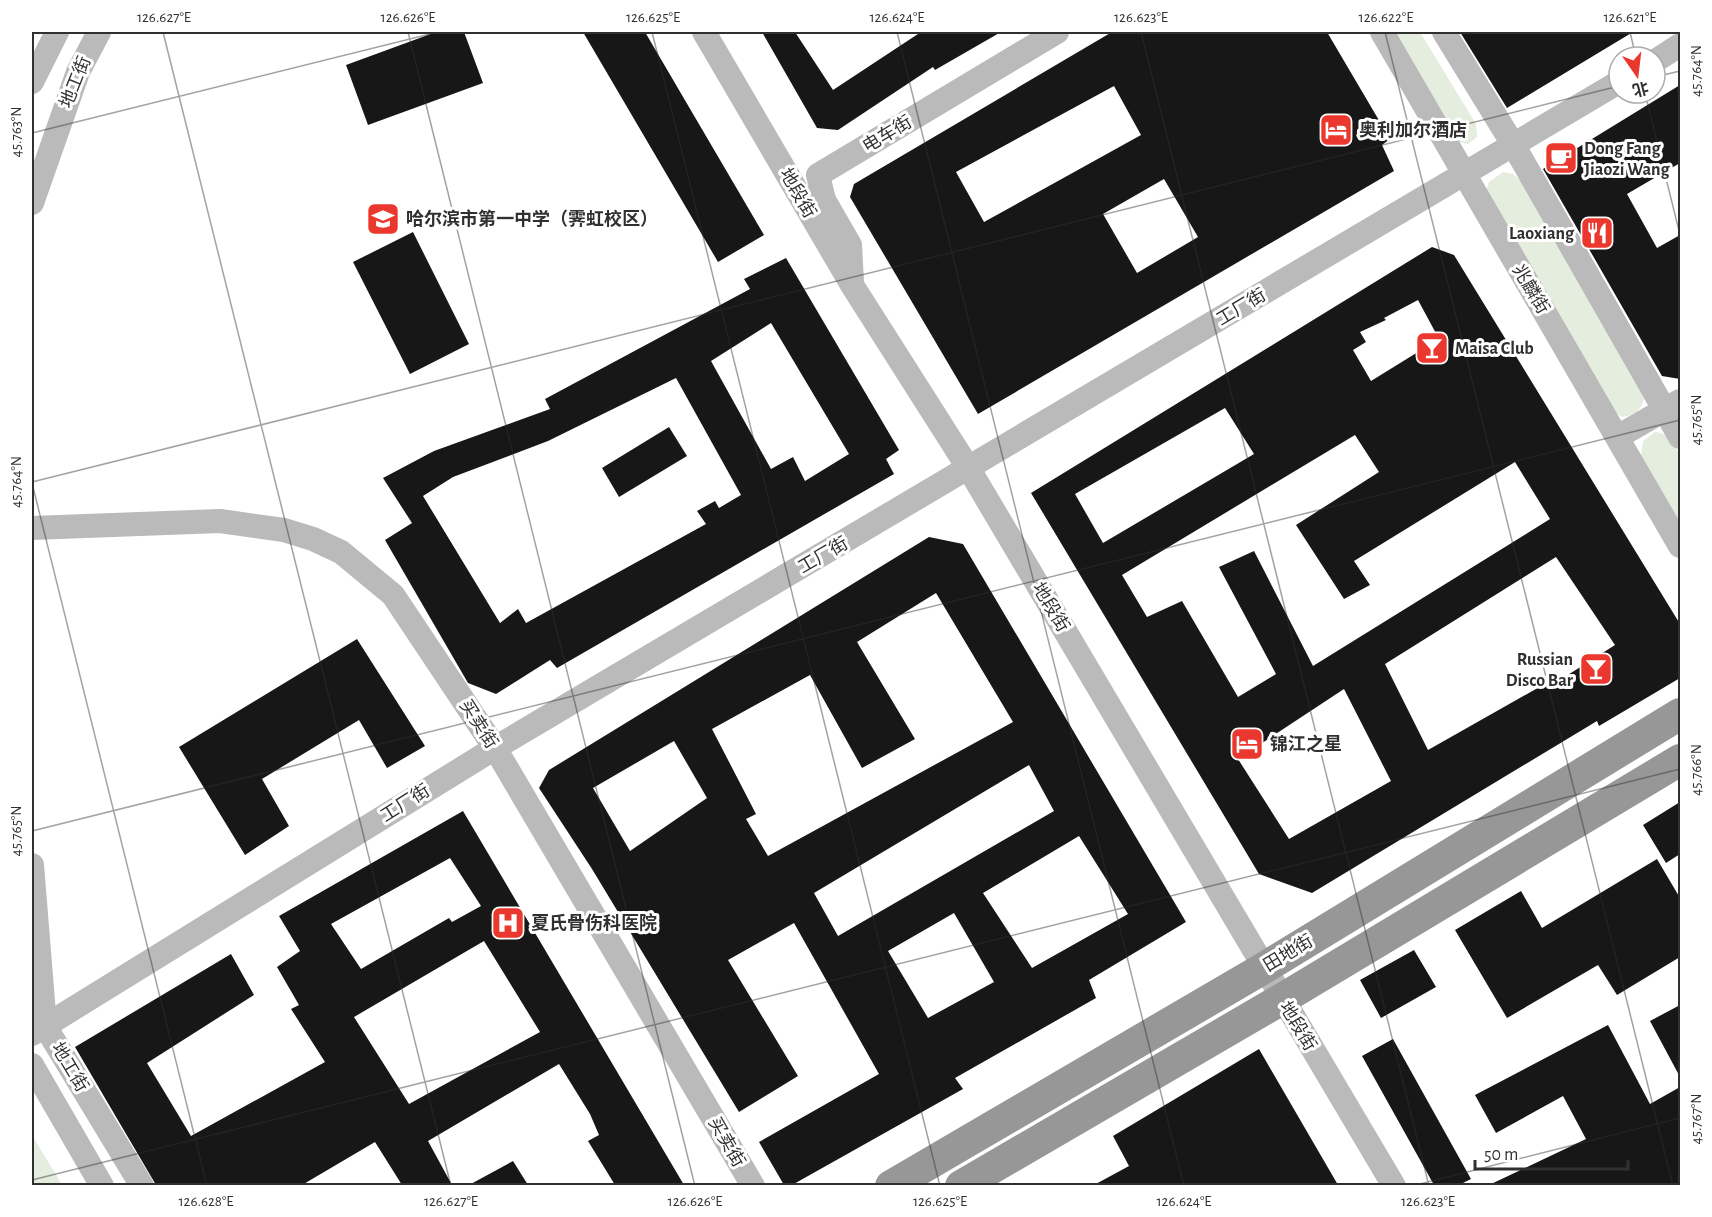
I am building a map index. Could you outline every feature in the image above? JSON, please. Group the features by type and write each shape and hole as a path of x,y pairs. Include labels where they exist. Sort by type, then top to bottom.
{"highway":[{"name":"田地街","path":"891,1185 1264,968 1680,714"},
{"name":"田地街","path":"961,1185 1282,999 1680,760"}],"main road":[{"name":"地工街","path":"32,82 57,32"},
{"name":"地工街","path":"32,203 78,72 99,32"},
{"name":"地段街","path":"704,32 852,285 969,468 1394,1185"},
{"name":"电车街","path":"852,285 850,245 824,200 818,175 1057,32"},
{"name":"兆麟街","path":"1382,32 1463,175 1619,436 1680,546"},
{"path":"1444,32 1673,406 1680,437"},
{"path":"1667,53 1680,45"},
{"name":"工厂街","path":"36,1026 495,748 1607,89"},
{"path":"1619,436 1673,406"},
{"name":"买卖街","path":"32,528 220,521 284,530 313,539 341,552 393,595 495,748 753,1185"},
{"name":"地工街","path":"32,865 36,1026 141,1185"},
{"name":"地工街","path":"32,1065 102,1185"}],"green space":[{"path":"1391,32 1420,32 1476,124 1477,137 1468,144 1459,142"},
{"path":"1503,172 1513,174 1521,181 1644,398 1634,414 1622,417 1614,411 1486,191 1489,182"},
{"path":"1655,432 1667,436 1675,444 1679,457 1682,487 1680,528 1641,456 1643,441"},
{"path":"32,1135 62,1185 32,1185"}],"building":[{"path":"436,32 464,32 483,83 368,125 346,65"},
{"path":"583,32 645,32 764,235 718,262"},
{"path":"762,32 795,32 833,90 921,32 1001,32 935,70 933,67 838,130 817,128"},
{"path":"1112,32 1327,32 1390,139 1382,145 1394,171 978,414 850,197 854,184","holes":["1114,86 1141,135 984,222 956,172","1164,179 1198,237 1137,273 1103,214"]},
{"path":"1460,32 1633,32 1611,45 1607,45 1607,48 1507,108"},
{"path":"1680,85 1680,163 1627,194 1657,248 1680,235 1680,379 1662,376 1543,169 1647,105 1667,105 1667,93"},
{"path":"413,232 469,344 410,374 353,262"},
{"path":"1432,247 1454,255 1680,624 1680,678 1599,726 1597,721 1312,893 1259,874 1031,493","holes":["1418,300 1439,339 1371,381 1353,350 1366,342 1360,332 1386,320 1384,318","1225,408 1254,454 1103,543 1075,494","1355,435 1379,472 1296,525 1344,599 1370,585 1354,561 1515,462 1550,519 1313,666 1254,551 1219,567 1276,674 1238,697 1182,601 1147,617 1122,575","1556,557 1615,645 1552,685 1550,681 1428,750 1385,664","1344,689 1391,781 1289,839 1238,759"]},
{"path":"786,258 899,450 886,459 894,474 557,668 550,660 496,694 468,683 385,540 412,523 383,478 434,451 550,409 545,399 750,289 744,279","holes":["771,323 849,454 805,481 793,457 771,469 711,361","676,378 741,495 719,508 715,501 697,511 706,524 526,623 518,609 500,623 423,496 453,477 548,441"]},
{"path":"669,427 687,456 619,497 602,468"},
{"path":"929,537 963,544 1186,922 1089,980 1096,998 955,1078 963,1089 792,1185 784,1185 759,1142 879,1074 794,923 728,960 798,1076 739,1112 592,869 539,788 549,770","holes":["936,593 1013,722 768,856 746,819 756,814 712,729 810,675 862,768 915,739 857,642","674,741 707,798 630,851 593,788","1029,765 1054,811 838,936 814,893","1079,836 1128,914 1032,968 983,893","954,913 994,982 928,1018 888,951"]},
{"path":"357,639 425,746 387,768 359,720 262,779 289,826 245,855 179,747"},
{"path":"1680,802 1680,854 1666,863 1643,825"},
{"path":"463,811 684,1185 615,1185 588,1141 599,1135 590,1114 559,1064 428,1141 452,1185 402,1185 375,1142 302,1185 156,1185 75,1047 231,954 254,995 147,1063 191,1136 325,1062 291,1009 299,1005 277,967 300,951 279,916","holes":["450,858 481,906 452,922 449,918 361,969 331,924","484,941 540,1032 409,1104 354,1017"]},
{"path":"1657,859 1680,898 1680,957 1617,995 1598,965 1507,1018 1455,930 1521,891 1542,928"},
{"path":"1414,950 1436,987 1381,1018 1360,980"},
{"path":"1680,1005 1680,1077 1650,1021"},
{"path":"1608,1025 1650,1104 1680,1087 1680,1185 1489,1185 1586,1139 1563,1096 1496,1133 1475,1095"},
{"path":"1393,1039 1471,1179 1459,1185 1434,1185 1362,1056"},
{"path":"1259,1049 1338,1185 1094,1185 1129,1166 1113,1136"},
{"path":"513,1161 528,1185 469,1185"}],"place":[{"name":"奥利加尔酒店","path":"1336,130"},
{"name":"Dong Fang Jiaozi Wang","path":"1561,158"},
{"name":"哈尔滨市第一中学（霁虹校区）","path":"383,219"},
{"name":"Laoxiang","path":"1597,233"},
{"name":"Maisa Club","path":"1432,348"},
{"name":"Russian Disco Bar","path":"1596,669"},
{"name":"锦江之星","path":"1247,744"},
{"name":"夏氏骨伤科医院","path":"508,923"}]}
